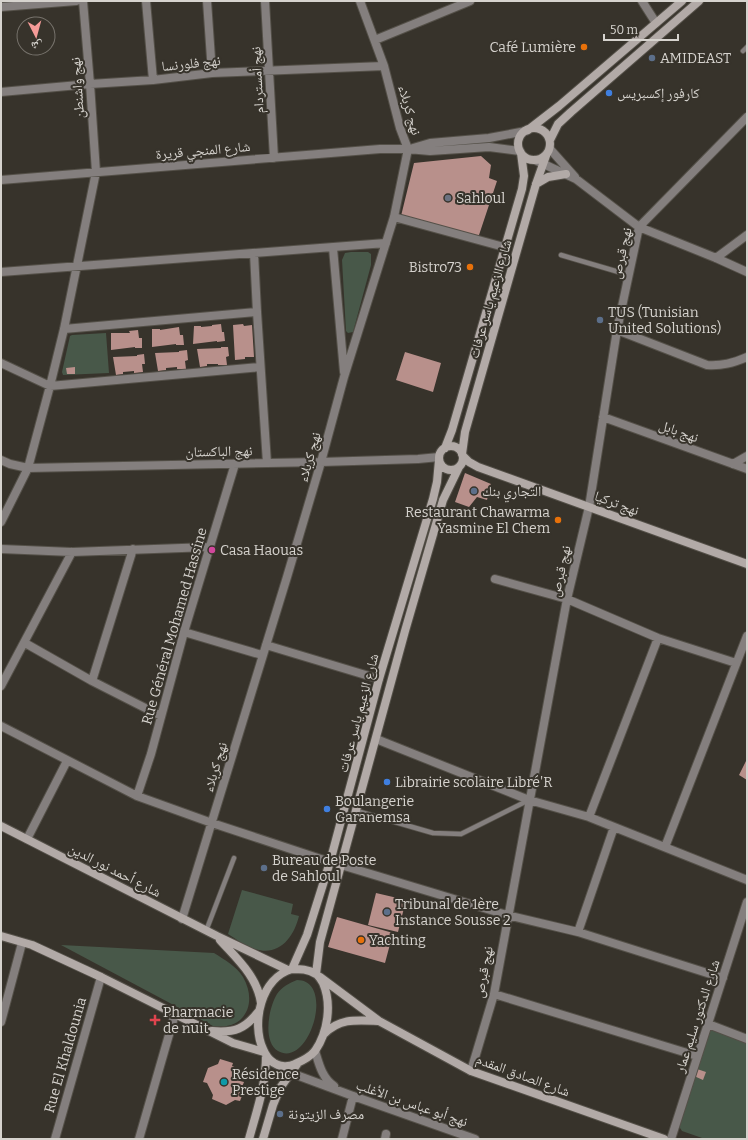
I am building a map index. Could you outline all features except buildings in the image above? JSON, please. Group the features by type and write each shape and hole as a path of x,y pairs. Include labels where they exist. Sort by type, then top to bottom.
{"main road":[{"path":"682,1 559,106 527,130 520,138 519,146 521,152 530,159 540,159 548,151 550,140 558,124 699,1"},
{"path":"527,130 537,128 545,132 550,140"},
{"name":"شارع الزعيم ياسر عرفات","path":"462,455 465,432 536,184 548,151"},
{"name":"شارع الزعيم ياسر عرفات","path":"445,448 452,430 522,189 524,176 521,152"},
{"path":"536,184 548,177 566,174"},
{"path":"453,446 457,448 462,455 460,466 452,470 442,467 439,458 440,453 445,448 453,446"},
{"name":"نهج تركيا","path":"462,455 478,467 747,564"},
{"name":"شارع الزعيم ياسر عرفات","path":"290,970 307,935 330,862 379,679 433,499 437,482 439,458"},
{"name":"شارع الزعيم ياسر عرفات","path":"318,976 320,942 405,631 443,500 460,466"},
{"name":"نهج تركيا","path":"460,466 478,467"},
{"name":"شارع أحمد نور الدين","path":"1,826 206,931 290,970"},
{"path":"1,936 32,946 101,977 206,1030 233,1043 265,1054 274,1064 283,1066 291,1066 307,1059 314,1051 327,1022 328,1009 325,989 318,976 306,970 290,970 279,976 272,983 265,992 260,1007 252,1020 242,1028 225,1032 206,1030"},
{"name":"شارع أحمد نور الدين","path":"217,936 248,971 256,984 260,1007"},
{"name":"شارع الصادق المقدم","path":"318,976 379,1021 471,1071 664,1139"},
{"path":"249,1139 263,1090 266,1073 265,1054 258,1032 260,1007"},
{"name":"شارع الصادق المقدم","path":"322,1036 331,1027 341,1022 357,1020 379,1021"},
{"path":"264,1139 273,1105 280,1088 298,1063"}],"street":[{"path":"2,5 76,1"},
{"name":"نهج واشنطن","path":"1,522 28,468 64,329 96,172 83,1"},
{"path":"146,1 153,80"},
{"path":"207,1 212,73"},
{"name":"نهج أمستردام","path":"265,1 274,158"},
{"name":"نهج كربلاء","path":"182,919 321,462 344,377 394,217 408,149 400,128 384,66 360,1"},
{"path":"375,40 470,1"},
{"path":"642,1 656,23"},
{"name":"نهج فلورنسا","path":"1,92 153,80 212,73 384,66"},
{"name":"نهج قبرص","path":"471,1071 494,994 507,915 567,599 589,507 617,330 639,227 747,117"},
{"name":"شارع المنجي قريرة","path":"408,149 430,143 489,138 527,130"},
{"name":"شارع المنجي قريرة","path":"1,180 380,149 430,151 489,147 521,152"},
{"path":"548,151 576,179 639,227 747,272"},
{"path":"535,160 576,179"},
{"path":"394,217 504,247"},
{"path":"716,258 747,235"},
{"path":"1,272 386,244"},
{"path":"333,248 344,377"},
{"path":"254,254 256,312 267,463"},
{"path":"64,329 256,312"},
{"path":"617,330 707,365 722,366 734,363 747,357"},
{"path":"1,363 50,386 260,367"},
{"name":"نهج بابل","path":"603,417 747,469"},
{"path":"733,464 747,456"},
{"name":"نهج الباكستان","path":"1,460 10,464 28,468 439,458"},
{"name":"Rue Général Mohamed Hassine","path":"137,796 151,754 184,632 235,464"},
{"path":"1,549 72,552 209,547"},
{"path":"92,681 133,549"},
{"path":"1,686 72,552"},
{"path":"495,579 567,599 658,638 736,663"},
{"path":"184,632 262,655"},
{"path":"666,847 747,636"},
{"path":"589,817 658,638"},
{"path":"25,643 92,681 161,716"},
{"path":"266,645 379,679"},
{"path":"1,726 137,796 212,824 330,862"},
{"path":"376,739 529,800 589,817 747,880"},
{"path":"27,839 67,761"},
{"path":"578,932 614,827"},
{"path":"342,865 507,915 578,932 723,978"},
{"name":"شارع الدكتور سليم عمار","path":"671,1139 747,902"},
{"path":"1,1022 22,943"},
{"name":"Rue El Khaldounia","path":"55,1139 101,977"},
{"path":"494,994 697,1056"},
{"path":"139,1139 175,1014"},
{"path":"708,1024 747,1039"},
{"name":"نهج أبو عباس بن الأغلب","path":"314,1051 328,1083 341,1091"},
{"name":"نهج أبو عباس بن الأغلب","path":"274,1064 292,1073 353,1096 471,1138"},
{"path":"342,1139 353,1096"}],"lane":[{"path":"743,51 747,47"},
{"path":"561,255 629,274"},
{"path":"356,811 433,833 461,834 529,800"},
{"path":"206,931 234,858"}],"green space":[{"path":"368,252 371,254 371,265 353,332 348,333 346,331 342,260 345,253"},
{"path":"106,333 109,373 63,375 62,372 70,336"},
{"path":"242,890 293,904 291,914 299,916 297,924 289,938 278,948 264,951 255,949 228,934"},
{"path":"61,945 214,953 234,966 243,977 249,996 249,1005 241,1020 224,1026 213,1026"},
{"path":"297,980 309,984 315,994 316,1007 314,1022 308,1036 300,1048 289,1053 278,1051 270,1040 268,1024 272,1007 277,994 281,989"},
{"path":"710,1029 747,1040 746,1139 705,1139 682,1131 676,1122 676,1112 698,1039 700,1035"}],"place":[{"name":"Café Lumière","path":"584,47"},
{"name":"AMIDEAST","path":"652,58"},
{"name":"كارفور إكسبريس","path":"609,93"},
{"name":"Sahloul","path":"448,198"},
{"name":"Bistro73","path":"470,267"},
{"name":"TUS (Tunisian United Solutions)","path":"600,320"},
{"name":"التجاري بنك","path":"474,491"},
{"name":"Restaurant Chawarma Yasmine El Chem","path":"558,520"},
{"name":"Casa Haouas","path":"212,550"},
{"name":"Librairie scolaire Libré'R","path":"387,782"},
{"name":"Boulangerie Garanemsa","path":"327,809"},
{"name":"Bureau de Poste de Sahloul","path":"264,868"},
{"name":"Tribunal de 1ère Instance Sousse 2","path":"387,912"},
{"name":"Yachting","path":"361,940"},
{"name":"Pharmacie de nuit","path":"155,1020"},
{"name":"Résidence Prestige","path":"224,1082"},
{"name":"مصرف الزيتونة","path":"280,1114"}]}
